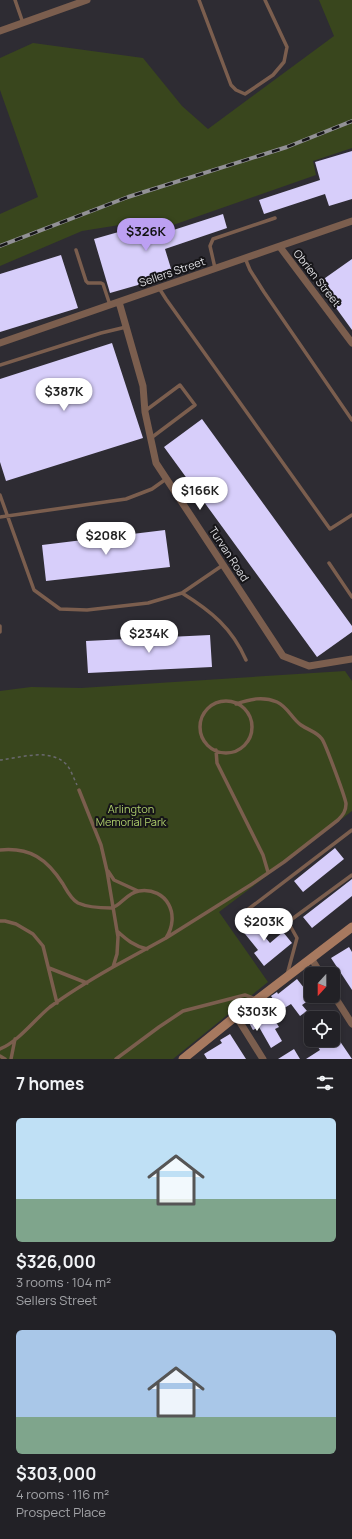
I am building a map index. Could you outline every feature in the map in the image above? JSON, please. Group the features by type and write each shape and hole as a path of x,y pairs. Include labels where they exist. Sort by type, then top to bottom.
{"main road":[{"path":"183,1059 236,1016 352,927"}],"street":[{"path":"0,31 87,0"},
{"name":"Sellers Street","path":"0,343 352,221"},
{"name":"Obrien Street","path":"280,247 352,342"},
{"name":"Turvan Road","path":"119,302 143,386 145,412 156,463 283,656 309,666 352,658"},
{"path":"311,958 317,967"},
{"path":"339,1003 352,1024"},
{"path":"236,1016 263,1059"}],"lane":[{"path":"15,0 23,23"},
{"path":"199,0 231,85 236,90 245,94 273,75 284,62 287,47 266,0"},
{"path":"215,268 210,246 213,239 275,218"},
{"path":"76,250 86,281 88,284 103,284 110,305"},
{"path":"245,258 250,270 264,292 352,420"},
{"path":"159,288 330,529 352,515"},
{"path":"0,365 101,333 126,327"},
{"path":"145,412 180,385 195,405 150,438"},
{"path":"0,517 126,499 152,489 167,478"},
{"path":"0,495 34,590 60,610 87,610 148,603 182,593 223,565"},
{"path":"329,563 352,598"},
{"path":"182,593 202,605 223,622 240,645 246,660"},
{"path":"0,626 0,632"},
{"path":"0,1049 16,1038 57,1003 87,982 166,938 268,872 338,820 344,812 346,800 334,771 328,749 321,738 301,725 279,703 258,698 236,704"},
{"path":"224,701 236,704 246,710 250,717 252,725 248,740 236,751 227,753 216,750 210,748 204,741 201,733 200,724 203,715 208,708 216,703 224,701"},
{"path":"216,750 217,763 263,855 268,872"},
{"path":"79,790 101,845 107,871 117,931 117,954 113,967"},
{"path":"242,914 352,830"},
{"path":"0,850 25,851 48,864 70,896 85,906 113,908 128,895 138,891 152,891 162,896 169,904 172,919 171,931 166,938"},
{"path":"107,871 114,880 138,891"},
{"path":"286,978 297,938 288,922 352,874"},
{"path":"0,921 16,924 33,934 43,946 57,1003"},
{"path":"117,931 137,947 146,949"},
{"path":"49,968 87,982"},
{"path":"116,1059 183,1011 245,995 257,1000"},
{"path":"11,1059 16,1038"},
{"path":"0,1056 5,1059"}],"path":[{"path":"0,760 37,755 58,759 68,765 79,790"}],"green space":[{"path":"319,0 352,0 352,148 313,161 316,175 156,231 151,220 82,231 0,266 0,214 38,197 0,90 0,58 33,43 143,58 182,106 208,129 334,36"},
{"name":"Arlington Memorial Park","path":"345,671 352,681 352,811 219,912 268,982 173,1059 0,1059 0,691 31,687 81,688"}],"building":[{"path":"352,151 352,199 329,206 325,194 264,214 259,200 320,180 315,162"},
{"path":"223,214 227,228 165,249 173,275 110,293 94,239 157,221 161,234"},
{"path":"61,255 78,308 0,332 0,274"},
{"path":"352,259 352,330 318,283"},
{"path":"112,343 143,438 6,481 0,462 0,379"},
{"path":"202,419 352,626 352,632 317,657 164,447"},
{"path":"165,530 170,567 46,581 42,545"},
{"path":"210,635 212,667 88,673 86,641"},
{"path":"335,848 344,859 303,892 294,881"},
{"path":"352,879 352,896 312,928 303,917"},
{"path":"247,916 270,943 283,932 292,943 264,966 254,953 258,950 237,924"},
{"path":"349,947 352,952 352,990 340,972 340,967 337,967 331,958"},
{"path":"297,979 304,988 305,1003 302,1005 307,1011 304,1011 304,1013 300,1016 291,1004 281,1010 271,996 277,992 278,994"},
{"path":"262,1010 269,1022 274,1019 279,1027 275,1029 282,1041 271,1048 259,1027 253,1030 247,1019"},
{"path":"230,1034 246,1059 207,1059 204,1054 222,1043 220,1040"},
{"path":"340,1041 352,1059 306,1059 320,1050 318,1047 340,1047"},
{"path":"294,1049 300,1059 278,1059"}],"railway":[{"path":"0,246 128,197 287,147 352,121"}]}
